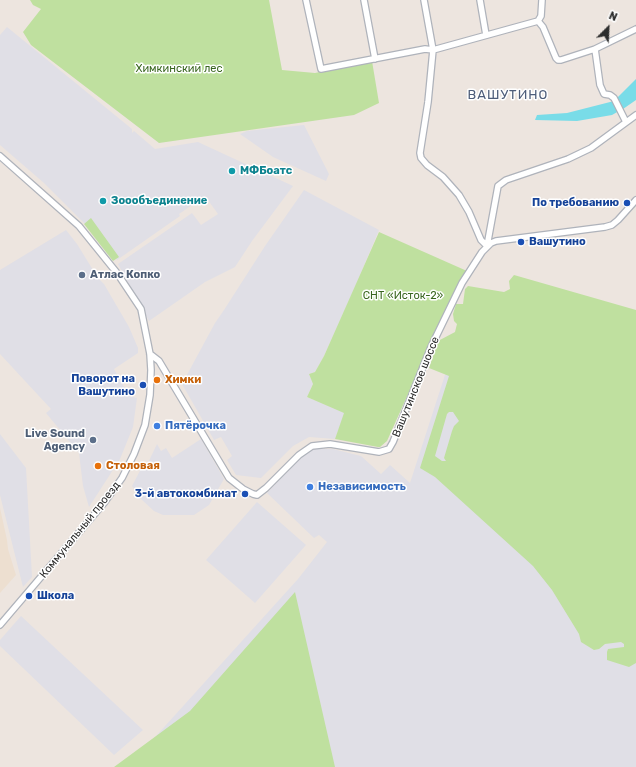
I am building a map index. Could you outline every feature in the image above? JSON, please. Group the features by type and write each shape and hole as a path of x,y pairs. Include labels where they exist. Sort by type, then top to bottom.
{"street":[{"path":"306,0 321,69 424,49 433,50 538,21 541,16 542,0"},
{"path":"364,0 376,59"},
{"path":"424,0 433,50 428,102 420,153 421,158 427,165 443,177 459,195 469,212 481,240 486,246"},
{"path":"480,0 486,35"},
{"path":"538,21 543,27 558,60 595,48 636,29"},
{"path":"595,48 600,85 604,94 610,95 614,98 626,122"},
{"path":"486,246 498,186 506,180 568,159 591,148 636,115"},
{"path":"0,156 79,226 112,265 140,309 150,354"},
{"path":"486,246 496,241 612,225 636,200"},
{"name":"Вашутинское шоссе","path":"150,354 159,361 229,478 234,484 246,492 257,495 266,488 298,454 312,446 330,444 379,452 389,449 431,347 471,268 486,246"},
{"name":"Коммунальный проезд","path":"0,625 104,503 122,478 134,454 145,425 150,384 150,354"}],"shaded area":[{"path":"7,27 132,129 132,133 134,131 155,149 198,142 293,186 252,241 235,267 205,282 149,321 118,264 192,213 201,225 218,214 205,196 179,214 180,216 117,260 110,249 44,183 0,145 0,35"},
{"path":"304,125 329,174 326,181 273,157 240,134 247,131"},
{"path":"304,190 379,230 324,356 315,372 309,374 313,384 307,397 345,413 335,439 309,437 293,446 261,478 236,475 227,460 232,456 221,437 214,440 182,384 215,323 265,246"},
{"path":"66,230 77,244 98,278 104,284 129,327 138,348 138,353 114,369 129,396 137,398 133,427 120,459 89,507 83,486 79,453 46,413 51,409 0,354 0,270"},
{"path":"470,288 636,329 636,767 128,767 298,579 327,542 319,535 314,538 267,493 304,454 314,449 333,449 361,456 381,474 390,465 410,483 444,378"},
{"path":"0,434 26,468 32,577 23,587 0,495"},
{"path":"201,439 224,479 209,505 194,515 163,515 154,511 141,499 132,486 144,463 147,465 157,444 161,451 166,448 172,458"},
{"path":"257,502 306,545 255,603 206,560"},
{"path":"0,508 8,549 16,575 0,593"},
{"path":"21,616 143,730 114,755 0,646 0,640"}],"green space":[{"name":"Химкинский лес","path":"30,0 269,0 282,70 315,73 372,61 379,103 354,115 159,143 31,45 23,32 41,9 33,5"},
{"path":"91,218 119,257 113,261 84,224"},
{"name":"СНТ «Исток-2»","path":"379,232 467,271 431,343 387,441 378,447 335,439 344,413 307,397 313,384 309,374 315,372 324,356"},
{"path":"514,275 636,310 636,663 629,667 607,660 608,649 624,647 624,644 621,642 605,644 599,649 594,650 581,642 579,634 552,590 533,566 435,477 420,468 449,376 429,368 438,341 455,332 457,324 454,321 453,314 456,304 463,304 465,289 468,286 504,292 510,289 509,281","holes":["449,412 453,412 459,421 454,426 452,431 444,458 446,461 442,461 435,456 447,414"]},
{"path":"295,592 335,767 114,767 190,711"}],"water":[{"path":"636,79 636,100 623,109 617,98"},
{"path":"614,101 619,111 612,115 577,121 535,120 537,115 567,113"}],"place":[{"name":"МФБоатс","path":"232,171"},
{"name":"Зоообъединение","path":"103,201"},
{"name":"По требованию","path":"627,203"},
{"name":"Вашутино","path":"521,242"},
{"name":"Атлас Копко","path":"82,275"},
{"name":"Химки","path":"157,380"},
{"name":"Поворот на Вашутино","path":"143,385"},
{"name":"Пятёрочка","path":"157,426"},
{"name":"Live Sound Agency","path":"93,440"},
{"name":"Столовая","path":"98,466"},
{"name":"Независимость","path":"310,487"},
{"name":"3-й автокомбинат","path":"245,494"},
{"name":"Школа","path":"29,596"}],"district":[{"name":"ВАШУТИНО","path":"508,95"}]}
